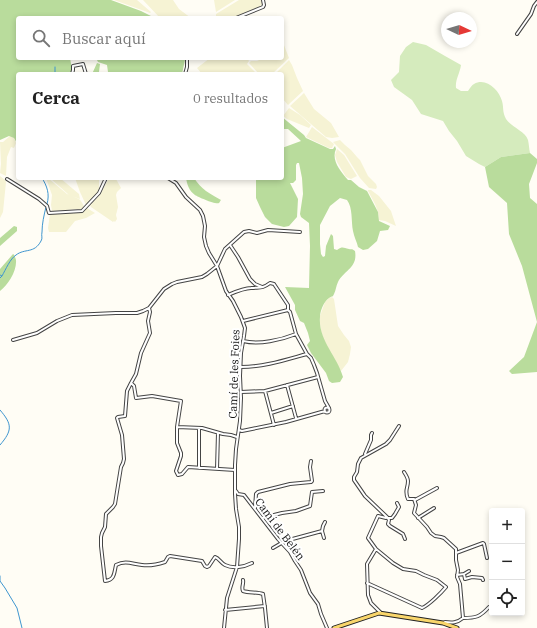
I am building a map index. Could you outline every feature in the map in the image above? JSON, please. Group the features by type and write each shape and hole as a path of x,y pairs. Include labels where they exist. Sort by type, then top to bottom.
{"main road":[{"path":"334,628 380,613 443,623 457,628"}],"street":[{"path":"241,16 263,7 263,0"},
{"path":"517,34 532,14 534,6 537,2"},
{"path":"186,72 187,60"},
{"path":"72,72 73,66 84,64 86,72"},
{"path":"7,179 38,198 46,205 50,213 82,211 99,193 105,180"},
{"name":"Camí de les Foies","path":"171,180 176,183 186,197 202,212 205,220 205,243 217,266 225,290 239,312 245,331 240,366 241,392 235,470 236,509 239,532 236,567 227,598 224,628"},
{"path":"14,340 37,333 57,321 72,315 116,312 136,313 143,311 149,308 167,286 177,282 202,277 207,274 217,266 224,251 241,233 246,231 257,233 268,230 300,232"},
{"path":"230,245 250,279 254,284 263,288"},
{"path":"228,295 250,288 263,288 270,284 274,284 288,305 288,310 290,312 296,334 307,354 311,358 325,401 330,410 326,413 325,410"},
{"path":"149,308 150,312 148,321 150,333 141,353 136,374 127,391 125,416 117,418 122,435 123,463 115,504 106,514 105,527 102,533 101,546 105,581 112,579 115,575 116,566 119,564 132,562 141,565 149,565 165,562 170,556 202,561 207,567 215,557 218,557 224,564 236,567 246,566 252,563"},
{"path":"243,321 288,310"},
{"path":"243,341 275,341 296,334"},
{"path":"240,366 253,367 286,361 307,354"},
{"path":"241,392 265,391 318,377"},
{"path":"131,383 134,386 136,398 152,396 181,401 177,427 177,443 181,456 177,473 180,475 182,474 188,467 235,470"},
{"path":"287,385 296,418"},
{"path":"265,391 274,424"},
{"path":"325,401 325,410"},
{"path":"271,413 293,406"},
{"path":"239,430 242,431 294,420 296,418 325,410 327,407 329,408"},
{"path":"364,455 373,452 386,444 399,426"},
{"path":"177,427 199,428 237,437"},
{"path":"199,428 199,468"},
{"path":"218,433 218,469"},
{"path":"372,434 371,440 359,462 354,480 365,496 386,516 389,520 388,524 403,534 405,539"},
{"path":"255,509 257,492 290,484 312,481 310,467 311,461"},
{"path":"404,472 408,478 406,494 408,498 415,500 437,488"},
{"name":"Camí de Belén","path":"235,489 238,494 244,495 290,552 301,570 310,594 318,604 320,614 327,628"},
{"path":"262,518 296,511 310,506 312,492 323,491"},
{"path":"415,500 416,505 414,513 418,518 427,526 431,533 435,536 444,538 456,549 458,570 457,576 460,584 463,618"},
{"path":"367,583 422,608 424,608 445,588 445,586 437,580 414,570 403,569 393,563 376,548 368,538 378,516 392,518 398,508 397,503"},
{"path":"418,518 434,508"},
{"path":"324,538 322,531 325,522"},
{"path":"273,548 281,542 322,531"},
{"path":"456,553 483,543 487,558"},
{"path":"376,548 367,564 367,583 370,601 380,613"},
{"path":"457,576 469,571"},
{"path":"464,574 465,579 472,577 482,578 483,580"},
{"path":"243,580 243,591 250,593 262,593 267,628"},
{"path":"225,610 265,606"},
{"path":"443,623 454,623 463,618 480,616 489,607"}],"shaded area":[{"path":"114,0 137,0 151,12 150,13"},
{"path":"143,0 173,0 179,9 188,16 158,16"},
{"path":"214,0 235,0 216,12"},
{"path":"239,0 262,0 261,6 238,16 216,16 216,14"},
{"path":"284,45 289,58 274,72 257,72 249,63 251,61 284,60"},
{"path":"207,60 248,60 247,64 255,72 200,72 197,68"},
{"path":"289,60 303,91 288,105 284,100 284,72 277,72"},
{"path":"304,93 314,109 331,123 339,137 326,137 290,106"},
{"path":"289,108 311,125 309,128 287,119 284,115"},
{"path":"312,127 334,144 332,148 306,137"},
{"path":"10,136 14,138 16,143 14,148 11,147 7,157 6,176 0,173 0,142 3,142"},
{"path":"340,140 360,160 368,176 376,184 376,189 369,188 360,178 345,154 333,142"},
{"path":"337,149 344,155 357,176 351,179 346,177 337,162 335,155"},
{"path":"0,176 6,182 3,212 0,218"},
{"path":"47,180 50,180 67,194 79,199 85,208 52,211 52,195"},
{"path":"52,180 62,180 79,194 80,199 69,195"},
{"path":"76,180 99,180 99,192 86,205"},
{"path":"108,180 117,180 121,188 116,195 118,207 116,215 117,219 115,222 91,207 90,205 100,195"},
{"path":"368,190 371,190 379,196 391,211 396,226 379,220 378,212"},
{"path":"87,208 95,213 86,218 75,221 66,232 49,232 48,228 50,214 81,212"},
{"path":"332,297 334,299 338,326 349,341 351,347 348,362 341,371 325,343 320,324 320,316 325,302"}],"green space":[{"path":"0,0 111,0 151,16 16,16 16,60 70,60 72,69 71,72 16,72 16,142 14,138 9,136 0,140"},
{"path":"413,42 426,45 461,65 456,88 461,91 468,91 473,84 479,82 487,83 495,89 502,101 506,119 526,137 528,140 530,153 501,157 485,167 466,156 443,121 421,114 412,100 394,87 391,80 399,72 400,56 406,47"},
{"path":"97,60 185,60 182,72 108,72 107,65 98,62"},
{"path":"97,63 100,64 99,72 93,72"},
{"path":"284,119 306,138 330,149 333,149 335,146 335,161 339,169 348,180 351,180 359,187 367,191 378,212 379,221 390,226 388,230 380,231 377,241 368,249 363,250 358,247 354,235 349,203 347,200 340,198 330,206 320,225 320,244 321,254 323,257 325,256 326,246 331,234 333,236 334,249 337,250 343,248 352,249 355,251 353,265 337,284 333,296 325,301 320,315 322,333 343,377 340,382 332,383 329,381 326,373 311,353 307,345 310,341 308,333 304,323 300,321 295,310 295,305 285,287 309,288 309,223 301,217 300,214 303,194 299,163 296,165 296,180 293,183 290,183 298,199 297,217 289,226 284,227 272,224 265,217 256,198 256,180 284,180 284,147 301,141 288,129 284,129"},
{"path":"530,153 537,159 537,163 529,184 530,198 537,204 537,322 522,266 509,234 507,203 489,187 485,167 501,157"},
{"path":"187,180 196,180 209,193 221,200 217,203 203,199 195,195 188,185"},
{"path":"14,226 17,227 17,231 0,246 0,238"},
{"path":"13,254 16,260 15,269 9,281 0,291 0,269"},
{"path":"537,322 537,372 512,374 509,371 524,357"}],"waterway":[{"path":"55,67 55,72"},
{"path":"43,180 48,190 47,204"},
{"path":"2,276 8,264 14,257 19,253 35,248 41,241 46,207"},
{"path":"0,275 2,276 0,278"},
{"path":"0,410 9,423 9,431 0,445"},
{"path":"0,576 0,581 17,608 22,628"}]}
